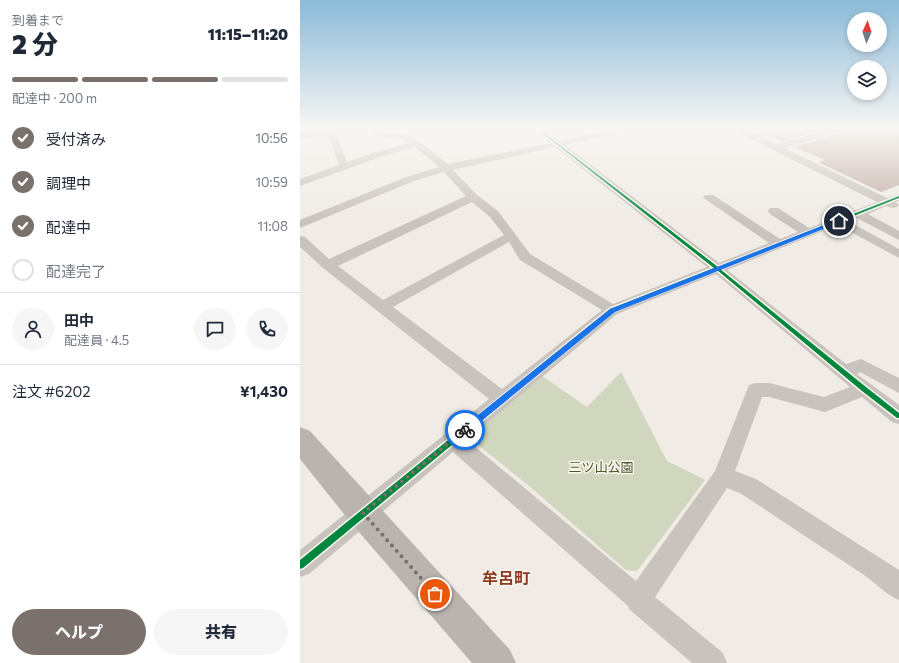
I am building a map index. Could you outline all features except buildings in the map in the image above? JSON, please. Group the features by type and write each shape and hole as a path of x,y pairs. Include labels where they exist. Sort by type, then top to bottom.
{"main road":[{"path":"300,439 363,513 497,663"}],"street":[{"path":"342,160 345,167"},
{"path":"300,183 364,160"},
{"path":"436,160 473,196 494,214 525,256 612,310"},
{"path":"300,224 410,179 446,168 484,160"},
{"path":"578,160 717,269 899,416"},
{"path":"804,160 895,202"},
{"path":"328,265 473,196"},
{"path":"709,197 779,244"},
{"path":"300,565 612,310 858,213 895,202"},
{"path":"774,211 808,233"},
{"path":"858,213 899,236"},
{"path":"839,221 899,254"},
{"path":"382,307 511,236"},
{"path":"300,240 328,265 502,399"},
{"path":"844,372 861,365 899,386"},
{"path":"638,600 723,476 755,390 769,390 825,405 864,389"},
{"path":"453,440 713,663"},
{"path":"723,476 748,486 896,581"}],"green space":[{"name":"三ツ山公園","path":"621,372 667,461 705,480 637,571 626,570 528,485 473,441 476,432 542,376 587,407"}],"cycle path":[{"path":"578,160 713,265 899,416"},
{"path":"300,565 612,310 899,197"}],"way so far":[{"path":"435,594 363,513 465,430"}],"district":[{"name":"牟呂町","path":"506,577"}],"route":[{"path":"465,430 603,319 612,310 839,221"}]}
